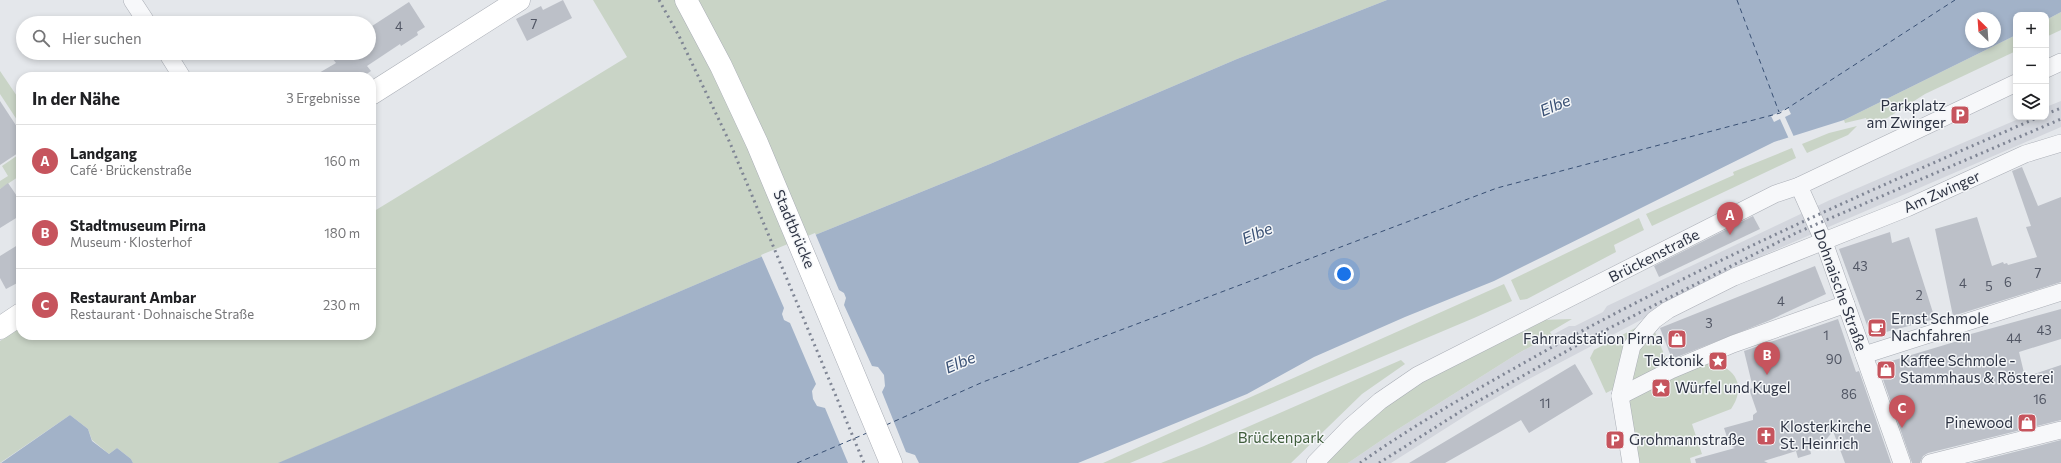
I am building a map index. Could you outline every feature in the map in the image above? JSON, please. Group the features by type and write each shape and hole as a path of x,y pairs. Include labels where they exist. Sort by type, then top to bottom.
{"main road":[{"name":"Stadtbrücke","path":"686,0 721,66 757,143 891,463"},
{"path":"376,91 506,3"},
{"path":"0,328 16,317"}],"street":[{"path":"132,0 142,16"},
{"path":"171,60 179,72"},
{"path":"2049,68 2061,62"},
{"name":"Brückenstraße","path":"1315,463 1380,401 1418,375 1775,194 1799,186 2014,84"},
{"name":"Am Zwinger","path":"1824,242 1906,208 2025,154 2061,143"},
{"name":"Dohnaische Straße","path":"1799,186 1824,242 1902,463"},
{"path":"1631,463 1620,396 1632,346 1654,320 1668,310 1734,277 1824,242"},
{"path":"1864,354 2061,292"},
{"path":"1620,396 1671,370 1726,347 1846,304"},
{"path":"1930,463 2061,430"}],"shaded area":[{"path":"2061,101 2061,127 1766,254 1527,380 1473,411 1391,463 1348,463 1395,431 1517,354 1569,326 1575,326 1603,312 1607,306 1830,200 2016,120 2049,120 2049,106"}],"green space":[{"path":"593,0 1387,0 1237,59 990,164 751,261 279,463 133,463 131,459 117,448 109,454 92,440 88,429 70,415 0,463 0,341 16,330 16,340 376,340 376,210 627,57"},
{"path":"2061,12 2061,30 2049,36 2049,18"},
{"path":"2013,36 2013,52 1925,94 1889,117 1869,127 1866,118 1845,123 1844,120 1990,48 2001,48 2001,42"},
{"path":"0,71 16,95 16,118 0,94"},
{"path":"1857,126 1848,135 1807,153 1802,144 1829,133"},
{"path":"1792,148 1796,158 1652,226 1646,214 1734,175 1733,172"},
{"path":"16,156 16,178 0,189 0,181 8,176 2,166"},
{"path":"1639,218 1644,230 1614,245 1616,252 1527,299 1520,300 1511,280"},
{"path":"1504,284 1512,301 1474,318 1130,463 1103,463"},
{"path":"1572,319 1550,332 1552,335 1517,354 1395,431 1348,463 1325,463 1354,433 1381,410 1422,382 1541,320"},
{"path":"1639,326 1618,387 1606,393 1590,358 1594,350"},
{"path":"1653,327 1668,364 1629,383 1637,349"},
{"name":"Brückenpark","path":"1401,360 1405,364 1362,394 1291,463 1161,463 1204,446"},
{"path":"1711,363 1720,365 1733,374 1738,386 1738,394 1731,409 1692,424 1702,454 1690,458 1691,463 1638,463 1627,401 1635,395 1703,365"}],"water":[{"name":"Elbe","path":"1387,0 2061,0 2061,12 2049,18 2049,12 2013,12 2013,36 2001,42 2001,12 1965,12 1965,48 1990,48 1844,120 1774,142 1494,281 1405,317 1314,357 1247,394 1078,463 278,463 751,261 990,164 1237,59"},
{"path":"70,415 88,429 92,441 109,454 117,448 131,459 133,463 1,463"}],"pier":[{"path":"1788,108 1791,114 1785,117 1794,137 1789,139 1780,119 1774,122 1771,116"},
{"path":"815,233 839,290 844,293 846,298 844,305 872,366 878,367 884,375 885,386 882,392 906,452 915,455 919,463 848,463 825,408 817,406 813,399 812,391 816,384 790,323 784,320 782,314 784,308 761,255"}],"building":[{"path":"563,0 572,18 527,41 516,19 541,6 543,10"},
{"path":"409,2 425,27 417,32 418,35 401,46 400,44 376,60 376,23"},
{"path":"334,60 376,60 367,66 371,71 370,72 321,72 336,63"},
{"path":"0,101 16,125 16,154 0,165"},
{"path":"2022,167 2038,206 2061,197 2061,282 1953,316 1935,229 1977,217 1992,266 2003,262 2004,264 2007,263 2008,265 2037,257 2026,227 2031,226 2012,171"},
{"path":"8,183 16,195 16,218 0,228 0,189"},
{"path":"1753,216 1760,229 1659,277 1654,266"},
{"path":"1890,232 1892,243 1909,237 1935,319 1871,336 1839,249"},
{"path":"16,246 16,284 6,289 0,278 0,256"},
{"path":"1815,266 1826,294 1768,321 1672,359 1660,328"},
{"path":"2061,309 2061,339 2019,352 2025,377 2061,365 2061,420 1928,453 1923,456 1920,463 1912,463 1878,365 1961,340 1960,337"},
{"path":"1838,319 1856,372 1859,371 1891,463 1845,463 1833,431 1820,447 1810,449 1811,454 1798,458 1796,451 1764,461 1768,463 1696,463 1695,459 1735,448 1730,446 1724,428 1753,420 1753,415 1757,412 1749,389 1753,388 1744,351"},
{"path":"1575,364 1593,394 1529,433 1521,420 1445,463 1409,463"},
{"path":"2061,440 2061,463 1971,463"}],"ferry route":[{"path":"1737,0 1779,112"},
{"path":"886,425 983,382 1497,188 1780,113 1955,0"},
{"path":"797,463 867,433"}],"railway":[{"path":"659,0 679,36 730,143 864,463"},
{"path":"2049,113 2061,108"},
{"path":"1379,463 1466,408 1588,339 1796,233 2061,119"},
{"path":"1360,463 1455,402 1613,314 1733,254 1855,198 2032,120"}],"place":[{"name":"Parkplatz am Zwinger","path":"1960,115"},
{"name":"Landgang","path":"1730,235"},
{"name":"Ernst Schmole Nachfahren","path":"1877,328"},
{"name":"Fahrradstation Pirna","path":"1677,339"},
{"name":"Tektonik","path":"1718,361"},
{"name":"Kaffee Schmole - Stammhaus & Rösterei","path":"1886,370"},
{"name":"Stadtmuseum Pirna","path":"1767,375"},
{"name":"Würfel und Kugel","path":"1661,388"},
{"name":"Pinewood","path":"2027,423"},
{"name":"Restaurant Ambar","path":"1902,428"},
{"name":"Klosterkirche St. Heinrich","path":"1766,436"},
{"name":"Grohmannstraße","path":"1615,440"}]}
